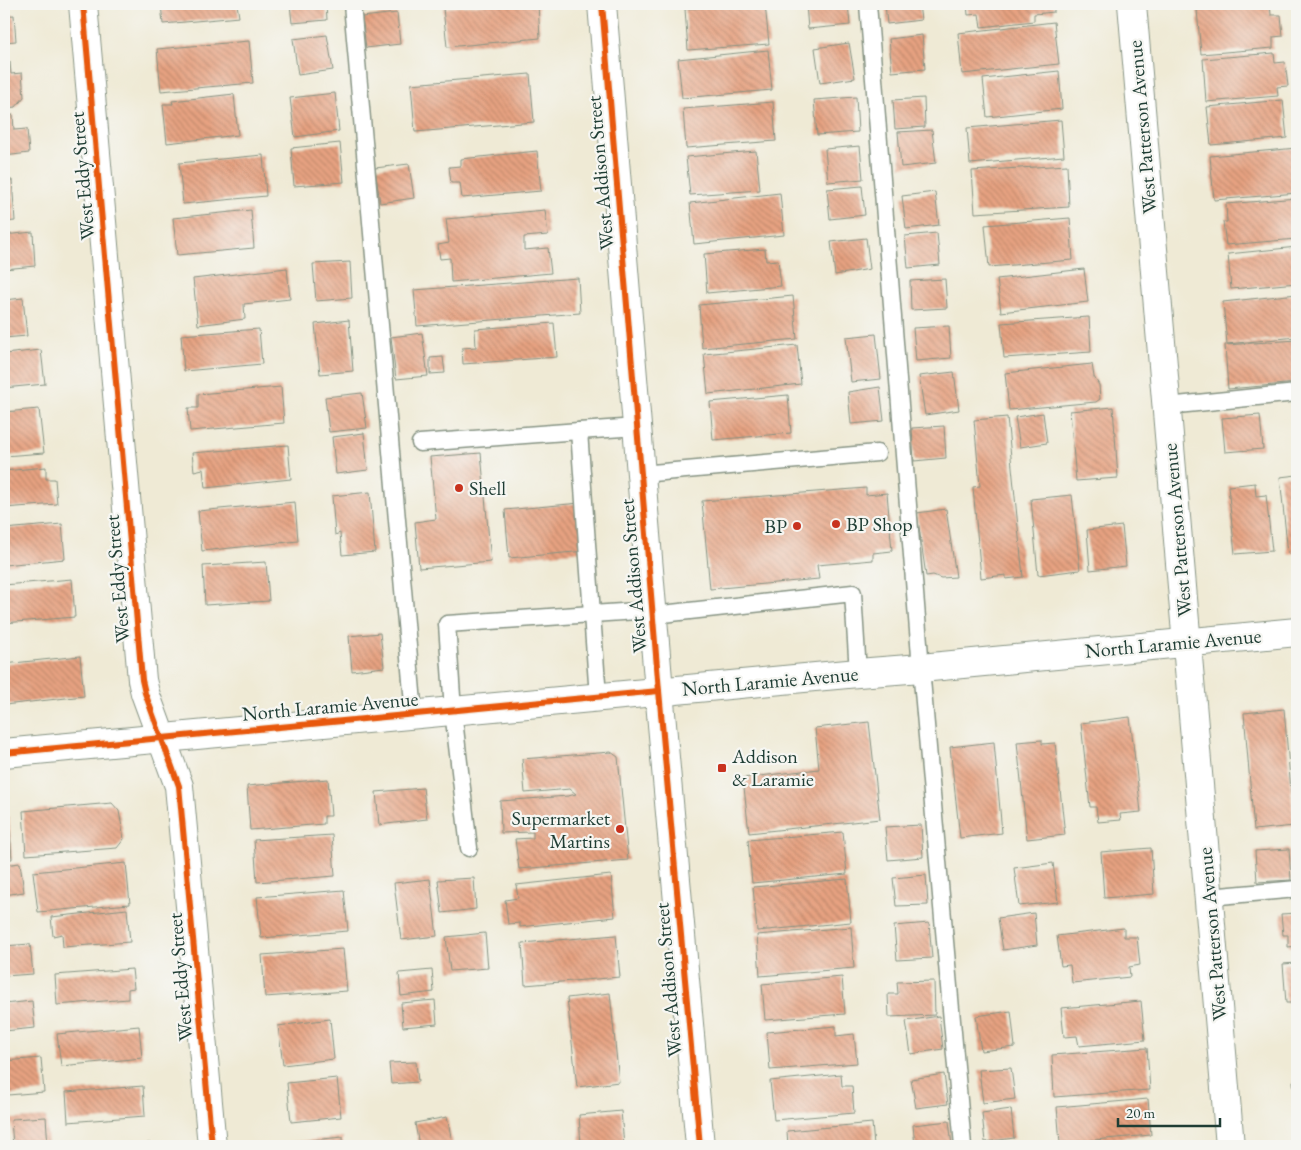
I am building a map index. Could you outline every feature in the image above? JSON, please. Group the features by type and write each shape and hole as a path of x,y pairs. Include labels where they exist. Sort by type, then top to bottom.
{"street":[{"name":"West Eddy Street","path":"83,4 142,680 179,786 212,1146"},
{"name":"West Addison Street","path":"602,4 659,692 700,1146"},
{"name":"West Patterson Avenue","path":"1132,4 1230,1146"},
{"name":"North Laramie Avenue","path":"4,753 1297,632"}],"lane":[{"path":"352,4 414,715"},
{"path":"868,4 921,668 963,1146"},
{"path":"1166,406 1297,393"},
{"path":"420,442 637,427"},
{"path":"579,431 598,698"},
{"path":"641,474 877,453"},
{"path":"469,848 453,711 447,624 592,614 653,612 853,593 858,673"},
{"path":"1209,896 1297,889"}],"building":[{"path":"161,4 237,4 239,17 163,24"},
{"path":"290,4 326,4 327,20 292,23"},
{"path":"360,4 393,4 393,9 360,11"},
{"path":"488,4 538,4 540,38 447,47 443,8"},
{"path":"765,4 769,44 688,50 685,9"},
{"path":"806,4 848,4 850,25 808,29"},
{"path":"885,4 919,4 921,20 887,24"},
{"path":"967,4 1054,4 1054,12 1034,14 1034,21 981,27 979,14 968,15"},
{"path":"1270,4 1271,15 1281,15 1283,36 1273,37 1273,48 1201,54 1197,10"},
{"path":"397,13 400,44 366,48 362,17"},
{"path":"14,15 16,41 4,42 4,16"},
{"path":"1054,22 1059,64 962,74 958,33"},
{"path":"327,35 333,70 298,75 293,39"},
{"path":"922,35 925,69 892,72 889,39"},
{"path":"249,41 253,83 161,91 157,49"},
{"path":"849,43 855,78 820,83 815,48"},
{"path":"768,50 772,90 682,98 678,59"},
{"path":"1274,53 1275,63 1285,62 1288,86 1277,87 1278,96 1206,102 1203,59"},
{"path":"10,62 11,74 22,73 24,97 16,107 4,108 4,63"},
{"path":"1059,71 1062,109 987,117 983,79"},
{"path":"530,74 534,122 415,132 411,84"},
{"path":"335,93 339,131 295,137 290,98"},
{"path":"234,94 238,135 167,143 163,104 173,104 172,101"},
{"path":"856,97 858,132 817,135 814,100"},
{"path":"924,98 925,127 895,129 893,100"},
{"path":"1283,100 1287,138 1211,145 1207,107"},
{"path":"773,102 776,141 686,148 683,109"},
{"path":"13,115 14,130 27,129 29,153 4,156 4,116"},
{"path":"1061,120 1064,156 970,164 967,128"},
{"path":"932,130 936,163 901,167 898,132"},
{"path":"340,143 344,182 294,186 291,148"},
{"path":"860,146 863,179 828,182 825,149"},
{"path":"1297,148 1297,193 1214,200 1210,156"},
{"path":"537,151 541,191 462,198 460,183 451,183 449,167 461,166 461,159"},
{"path":"756,151 760,190 690,195 686,157"},
{"path":"263,155 266,196 183,204 179,163"},
{"path":"409,164 414,198 380,203 375,168"},
{"path":"1067,165 1069,207 975,213 972,171"},
{"path":"4,180 12,180 15,221 4,222"},
{"path":"862,186 865,215 830,219 827,189"},
{"path":"935,192 939,225 906,229 902,196"},
{"path":"780,193 784,235 694,244 690,203"},
{"path":"1297,198 1297,239 1226,245 1223,222 1227,222 1226,204"},
{"path":"251,210 254,248 177,255 173,218"},
{"path":"545,210 548,235 524,237 524,250 548,248 551,273 451,282 450,258 440,259 438,245 449,243 446,219"},
{"path":"1070,218 1073,260 989,267 985,225"},
{"path":"33,232 35,266 4,269 4,235"},
{"path":"937,233 940,265 908,268 905,236"},
{"path":"866,238 870,269 835,275 831,242"},
{"path":"1297,247 1297,283 1231,289 1228,254"},
{"path":"765,249 766,261 778,260 781,286 707,293 704,254"},
{"path":"350,262 352,298 316,301 313,264"},
{"path":"287,268 290,299 244,304 245,319 198,325 193,279"},
{"path":"1084,269 1088,302 1001,312 997,279"},
{"path":"578,278 580,313 417,326 414,290"},
{"path":"945,279 947,308 911,310 910,281"},
{"path":"1297,294 1297,337 1227,344 1223,302"},
{"path":"793,296 797,339 702,348 699,305"},
{"path":"23,298 27,336 4,338 4,300"},
{"path":"1089,317 1091,352 1004,358 1001,323"},
{"path":"349,320 353,371 320,374 315,324"},
{"path":"554,323 557,357 463,364 462,348 476,347 475,329"},
{"path":"949,326 951,358 916,361 913,328"},
{"path":"259,329 262,364 184,371 181,335"},
{"path":"422,333 428,376 396,379 391,337"},
{"path":"876,334 881,379 851,382 846,337"},
{"path":"1297,340 1297,383 1228,389 1225,345"},
{"path":"797,345 801,384 708,394 704,354"},
{"path":"41,350 45,384 4,388 4,354"},
{"path":"443,357 445,373 430,374 430,358"},
{"path":"1092,364 1094,377 1099,385 1100,399 1096,402 1009,410 1005,373"},
{"path":"954,372 959,410 925,415 919,376"},
{"path":"281,387 284,423 190,431 188,408 198,408 198,394"},
{"path":"880,387 884,421 851,424 848,392"},
{"path":"362,393 367,428 329,432 325,397"},
{"path":"788,395 791,433 713,440 710,402"},
{"path":"1113,407 1118,478 1076,481 1070,411"},
{"path":"39,409 44,453 4,456 4,412"},
{"path":"1043,413 1047,443 1020,447 1015,417"},
{"path":"1297,414 1297,444 1296,444 1293,415"},
{"path":"1260,415 1263,449 1225,452 1222,418"},
{"path":"1007,417 1023,577 1006,579 1006,575 981,578 973,487 980,486 974,420"},
{"path":"944,426 946,458 914,461 912,428"},
{"path":"364,433 368,470 336,474 332,437"},
{"path":"288,445 291,479 205,488 203,469 194,471 192,453"},
{"name":"Shell","path":"481,453 491,562 419,568 415,522 436,519 430,457"},
{"path":"46,467 46,479 55,479 57,504 4,508 4,471"},
{"path":"1297,475 1297,553 1288,554 1280,477"},
{"path":"1255,483 1256,496 1266,495 1272,551 1235,554 1228,486"},
{"name":"BP","path":"866,488 866,495 887,493 892,551 873,553 873,560 817,565 819,579 710,589 702,501"},
{"path":"370,492 375,552 342,555 340,533 335,535 332,496"},
{"path":"1072,495 1080,570 1038,575 1031,499"},
{"path":"295,502 298,541 202,551 198,511"},
{"name":"Shell","path":"580,503 585,551 509,558 505,510"},
{"path":"946,509 956,577 926,576 917,513"},
{"path":"62,524 65,559 4,565 4,529"},
{"path":"1122,526 1126,566 1090,570 1087,530"},
{"path":"266,562 269,601 205,605 203,566"},
{"path":"72,579 75,617 4,623 4,585"},
{"path":"380,633 384,667 352,671 349,636"},
{"path":"80,656 84,696 4,705 4,664"},
{"path":"1284,709 1294,826 1254,830 1244,713"},
{"path":"1130,717 1141,812 1120,814 1121,820 1098,822 1096,807 1090,807 1081,723"},
{"path":"869,722 880,819 749,833 743,778 819,769 815,728"},
{"path":"1042,740 1042,744 1055,743 1065,835 1027,839 1017,742"},
{"path":"994,742 1002,833 960,838 950,747"},
{"path":"611,752 618,757 628,860 519,869 515,839 533,838 533,832 501,833 500,801 576,794 570,789 525,793 522,759"},
{"path":"328,779 331,816 324,816 324,824 250,830 247,786"},
{"path":"423,788 427,819 379,825 376,792"},
{"path":"112,803 119,811 124,839 117,848 26,855 23,811"},
{"path":"4,817 9,817 12,859 4,860"},
{"path":"921,825 923,857 888,860 885,827"},
{"path":"843,832 847,874 752,883 748,840"},
{"path":"332,835 335,876 257,882 254,840"},
{"path":"1151,848 1154,894 1104,898 1101,852"},
{"path":"1289,849 1291,880 1257,882 1255,851"},
{"path":"20,863 24,892 4,895 4,865"},
{"path":"126,863 130,904 38,912 33,872"},
{"path":"1053,863 1058,902 1019,906 1014,868"},
{"path":"611,875 615,917 520,927 520,923 508,924 505,900 518,898 516,885"},
{"path":"926,875 928,905 896,906 893,878"},
{"path":"474,878 476,909 442,913 438,880"},
{"path":"430,879 437,936 401,940 394,883"},
{"path":"847,879 851,922 757,931 753,887"},
{"path":"344,890 348,931 261,938 257,897"},
{"path":"127,909 130,942 63,947 62,934 53,936 51,917"},
{"path":"1034,913 1037,945 1003,950 998,918"},
{"path":"1297,913 1297,946 1288,947 1288,935 1283,935 1281,914"},
{"path":"929,923 932,958 897,960 894,926"},
{"path":"851,927 854,968 760,976 757,935"},
{"path":"1124,928 1124,937 1137,937 1140,965 1129,967 1130,977 1072,983 1070,965 1061,966 1057,936"},
{"path":"485,933 488,968 450,971 446,937"},
{"path":"616,935 620,977 525,985 522,943"},
{"path":"30,944 33,974 4,976 4,946"},
{"path":"343,949 347,991 265,997 262,955"},
{"path":"1297,963 1297,1003 1286,1003 1283,964"},
{"path":"132,969 134,988 128,989 128,999 57,1005 55,975"},
{"path":"432,970 434,992 401,996 399,973"},
{"path":"842,977 845,1014 765,1020 762,984"},
{"path":"934,981 935,1015 889,1017 888,994 898,994 897,982"},
{"path":"610,993 619,1082 577,1087 567,998"},
{"path":"435,1000 437,1024 403,1027 401,1003"},
{"path":"32,1001 35,1028 4,1031 4,1004"},
{"path":"1141,1001 1145,1040 1079,1046 1077,1036 1064,1037 1061,1008"},
{"path":"1011,1011 1015,1047 981,1051 976,1016"},
{"path":"939,1016 943,1049 911,1054 906,1021"},
{"path":"330,1019 334,1059 283,1065 278,1026"},
{"path":"139,1026 142,1058 61,1066 57,1034"},
{"path":"836,1026 836,1036 854,1034 857,1063 770,1070 767,1032"},
{"path":"1147,1048 1150,1090 1054,1097 1052,1055"},
{"path":"41,1058 44,1092 8,1095 5,1061"},
{"path":"416,1062 418,1082 391,1084 389,1063"},
{"path":"1011,1068 1015,1099 983,1103 979,1070"},
{"path":"841,1074 842,1086 852,1086 854,1113 774,1120 770,1081"},
{"path":"944,1074 948,1104 916,1108 911,1079"},
{"path":"337,1078 341,1117 291,1122 287,1083"},
{"path":"1293,1081 1297,1081 1297,1115 1296,1115"},
{"path":"143,1086 145,1116 68,1122 66,1092"},
{"path":"1148,1099 1151,1135 1060,1143 1057,1107"},
{"path":"1011,1109 1014,1138 985,1142 982,1113"},
{"path":"621,1111 624,1146 581,1146 579,1115"},
{"path":"46,1117 48,1146 13,1146 11,1119"},
{"path":"447,1117 453,1146 419,1146 415,1123"},
{"path":"949,1121 952,1146 915,1146 913,1125"},
{"path":"872,1123 874,1146 788,1146 787,1131"},
{"path":"343,1137 343,1146 293,1146 292,1142"},
{"path":"150,1143 150,1146 132,1146 132,1145"}],"cycle path":[{"path":"83,4 142,680 179,786 212,1146"},
{"path":"602,4 659,691 700,1146"},
{"path":"4,753 659,691"}],"place":[{"name":"Shell","path":"459,488"},
{"name":"BP Shop","path":"836,524"},
{"name":"BP","path":"797,526"},
{"name":"Addison & Laramie","path":"722,768"},
{"name":"Supermarket Martins","path":"620,829"}]}
